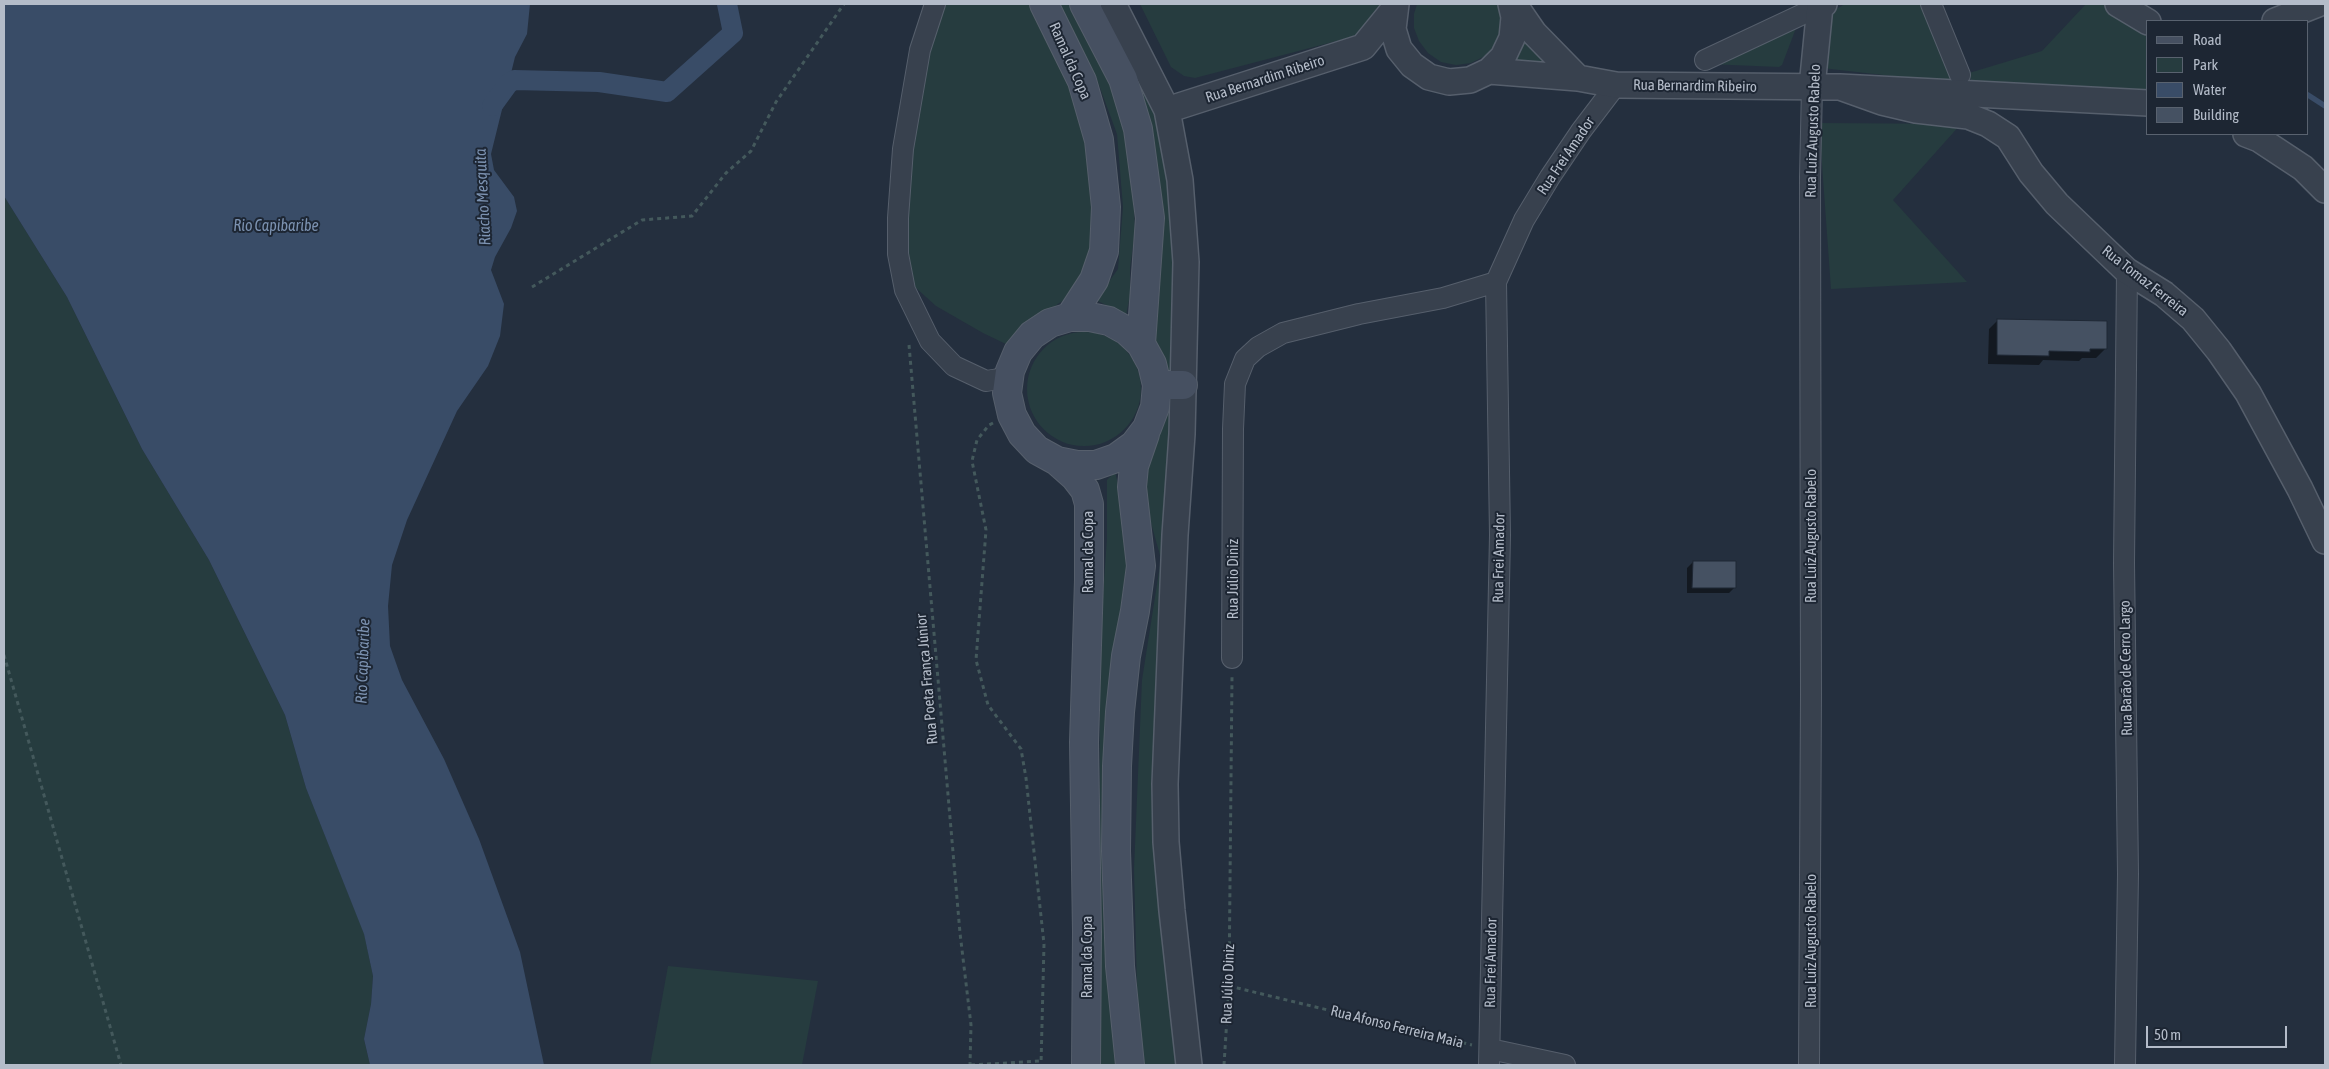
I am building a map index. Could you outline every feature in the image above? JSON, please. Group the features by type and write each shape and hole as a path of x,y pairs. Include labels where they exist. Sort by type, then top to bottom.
{"main road":[{"name":"Ramal da Copa","path":"1044,4 1082,81 1100,140 1106,207 1104,251 1094,280 1070,317 1050,324 1032,335 1018,352 1010,371 1008,393 1012,415 1022,434 1038,450 1057,461 1075,477 1085,490 1090,518 1084,742 1087,932 1086,1065"},
{"path":"1084,4 1123,79 1138,129 1150,218 1141,344"},
{"path":"1057,461 1077,465 1096,464 1116,458 1134,445 1147,428 1155,407 1170,385 1152,364 1141,344 1126,331 1109,321 1090,317 1070,317"},
{"name":"Ramal da Copa","path":"1130,1065 1120,966 1116,851 1117,766 1126,656 1136,611 1141,566 1132,487 1139,447 1147,428"}],"street":[{"path":"935,4 920,50 903,149 898,245 905,290 930,341 954,366 986,382 999,380 1010,371"},
{"path":"1113,4 1167,110 1180,180 1186,262 1170,385 1165,784 1166,842 1171,902 1190,1065"},
{"path":"1395,6 1363,47 1412,65 1429,77 1449,82 1470,80 1488,71 1503,57 1512,38 1514,17 1512,4"},
{"path":"1512,4 1534,33 1578,78"},
{"path":"1931,4 1960,75"},
{"path":"2118,4 2146,21"},
{"name":"Rua Bernardim Ribeiro","path":"1705,60 1822,5"},
{"name":"Rua Luiz Augusto Rabelo","path":"1809,1065 1811,752 1810,177 1812,87 1822,5"},
{"path":"1395,6 1393,29 1400,49 1412,65"},
{"path":"2278,20 2308,8"},
{"name":"Rua Bernardim Ribeiro","path":"1167,110 1363,47"},
{"name":"Rua Bernardim Ribeiro","path":"1488,71 1578,78 1616,85 1840,87 2013,98 2146,103"},
{"name":"Rua Frei Amador","path":"1490,1057 1500,535 1496,282 1524,220 1550,177 1581,131 1616,85"},
{"name":"Rua Tomaz Ferreira","path":"1840,87 1882,102 1916,110 1968,116 1988,124 2008,138 2031,173 2057,204 2127,271 2164,294 2193,319 2219,351 2248,393 2300,488 2325,541"},
{"path":"2008,138 2013,98"},
{"path":"2248,135 2303,168 2325,190"},
{"name":"Rua Barão de Cerro Largo","path":"2125,1065 2128,874 2124,563 2127,271"},
{"name":"Rua Júlio Diniz","path":"1232,658 1235,384 1245,359 1258,347 1283,333 1358,314 1443,298 1496,282"},
{"path":"1490,1057 1565,1065"}],"path":[{"path":"532,288 642,220 692,216 726,173 751,151 776,102 844,4"},
{"name":"Rua Poeta França Júnior","path":"909,340 960,933 972,1025 970,1065"},
{"path":"970,1065 1041,1063 1044,944 1026,778 1021,748 988,704 976,660 986,530 972,461 977,440 989,425 1012,415"},
{"path":"4,655 121,1065"},
{"name":"Rua Júlio Diniz","path":"1224,1065 1229,986 1232,658"},
{"name":"Rua Afonso Ferreira Maia","path":"1229,986 1490,1057"}],"green space":[{"path":"944,4 1030,4 1060,57 1085,119 1094,174 1091,262 1074,296 1059,303 1008,345 936,306 915,287 907,258 906,229 911,159 925,68"},
{"path":"1059,4 1071,4 1087,32 1113,90 1124,129 1132,170 1135,231 1130,268 1130,296 1126,315 1096,300 1118,269 1123,207 1117,134 1096,77"},
{"path":"1098,4 1106,4 1150,92 1168,167 1180,270 1167,605 1185,1065 1144,1065 1138,1029 1134,869 1142,680 1161,559 1145,501 1145,453 1165,419 1167,367 1148,342 1157,185"},
{"path":"1140,4 1381,4 1373,21 1365,30 1352,37 1195,78 1184,76 1171,67"},
{"path":"1417,4 1499,4 1503,16 1501,31 1495,45 1485,56 1471,63 1456,65 1441,62 1428,53 1419,41 1414,28 1414,14"},
{"path":"1845,4 1921,4 1953,78 1953,83 1822,68 1831,12"},
{"path":"2086,4 2109,4 2146,27 2146,94 1972,84 1969,73 2042,51"},
{"path":"1516,19 1572,75 1494,69"},
{"path":"1798,23 1782,65 1779,67 1707,64 1716,59 1753,49"},
{"path":"1819,123 1961,124 1893,200 1967,282 1831,289"},
{"path":"4,196 67,297 142,449 209,560 285,715 306,788 364,933 373,976 371,1004 364,1039 370,1065 4,1065"},
{"path":"1084,332 1106,337 1124,349 1136,367 1141,389 1136,411 1124,429 1106,441 1084,446 1062,441 1044,429 1032,411 1027,389 1032,367 1044,349 1062,337"},
{"path":"1115,472 1131,535 1117,1065 1099,1065 1100,639 1107,538 1107,480"},
{"path":"668,966 818,981 802,1065 650,1065"}],"water":[{"name":"Rio Capibaribe","path":"4,4 530,4 527,34 515,57 491,154 494,170 514,197 517,211 511,228 495,257 491,270 504,304 500,336 488,366 457,411 407,520 392,565 388,606 390,646 402,680 444,759 479,839 520,952 544,1065 370,1065 364,1039 371,1004 373,976 364,934 306,788 285,715 209,560 142,449 67,297 4,196"}],"building":[{"path":"1997,319 2107,321 2107,349 2090,349 2090,352 2049,351 2049,356 1997,355"},
{"path":"1693,561 1736,561 1736,588 1692,588"}],"waterway":[{"name":"Riacho Mesquita","path":"492,106 508,84 514,80 599,82 667,92 733,33 727,4"},
{"path":"2309,96 2325,106"}]}
